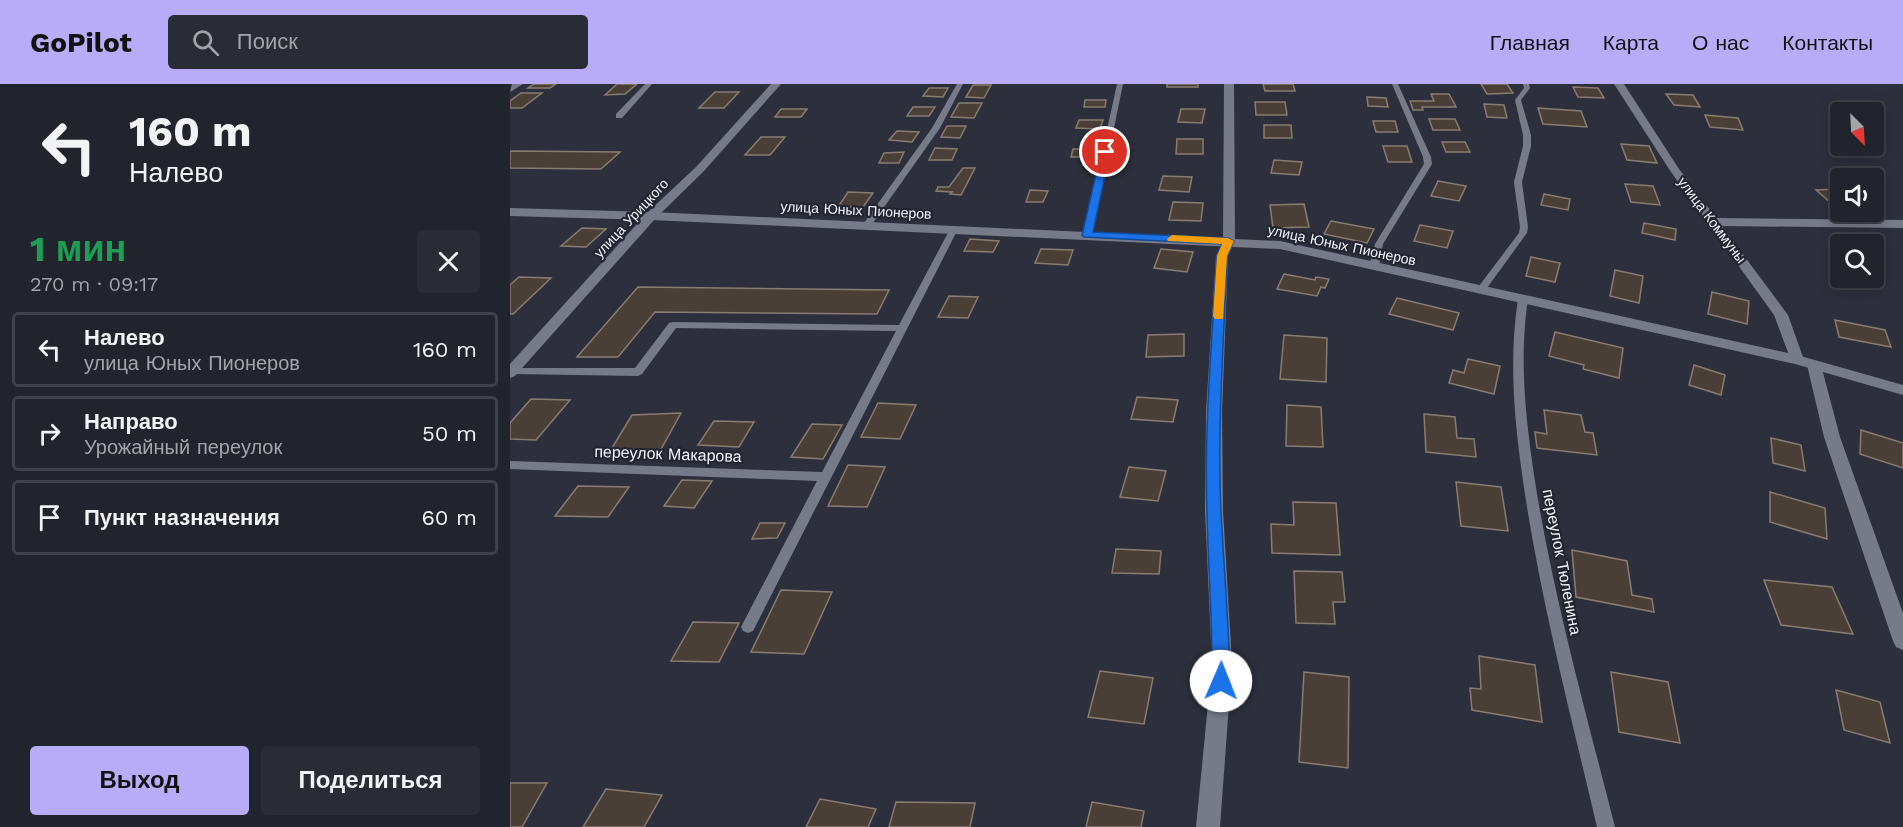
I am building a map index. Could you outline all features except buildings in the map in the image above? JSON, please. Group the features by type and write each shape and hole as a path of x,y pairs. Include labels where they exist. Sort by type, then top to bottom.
{"street":[{"path":"510,89 518,84"},
{"name":"улица Урицкого","path":"511,372 651,216 700,169 776,84"},
{"path":"1208,827 1222,672 1214,511 1214,412 1222,256 1228,241 1230,144 1228,84"},
{"name":"улица Коммуны","path":"1618,84 1675,170 1781,315 1806,362 1903,641"},
{"name":"улица Юных Пионеров","path":"510,212 867,225 1280,245 1806,362 1903,390"},
{"path":"1713,222 1903,224"}],"lane":[{"path":"619,116 649,84"},
{"path":"867,225 936,128 960,84"},
{"path":"1088,235 1120,84"},
{"path":"1374,266 1379,244 1428,164 1395,84"},
{"path":"1481,290 1523,233 1518,182 1527,146 1527,135 1518,100 1527,88 1526,84"},
{"path":"748,627 954,229"},
{"name":"переулок Тюленина","path":"1523,299 1515,358 1516,388 1529,482 1545,579 1606,827"},
{"path":"511,372 638,372 673,325 903,328"},
{"name":"переулок Макарова","path":"510,465 825,477"}],"slow traffic":[{"path":"1172,239 1228,241 1222,256 1219,316"}],"route":[{"path":"1105,152 1088,235 1228,241 1222,256 1214,412 1214,511 1221,637 1221,681"}]}
